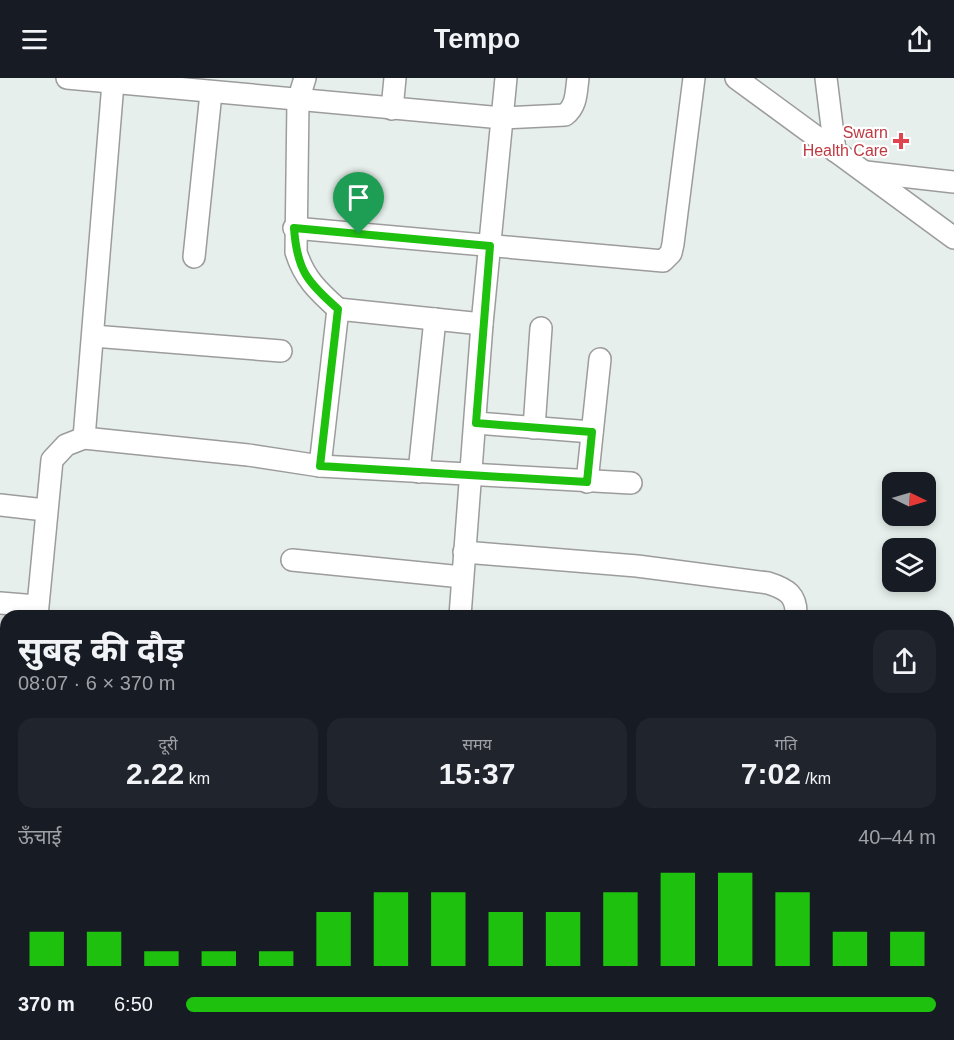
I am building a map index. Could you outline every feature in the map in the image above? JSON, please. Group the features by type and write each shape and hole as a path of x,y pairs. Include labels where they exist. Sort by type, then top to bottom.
{"street":[{"path":"67,78 210,93 233,86 298,101 502,118 565,115 573,104 578,78"},
{"path":"305,78 298,101 294,228 296,252 302,271 310,284 338,309 482,324"},
{"path":"392,109 395,78"},
{"path":"460,610 482,324 506,78"},
{"path":"294,228 663,261 671,253 674,244 694,78"},
{"path":"736,78 954,237"},
{"path":"826,78 836,151"},
{"path":"84,438 113,83"},
{"path":"194,257 210,93"},
{"path":"865,172 954,182"},
{"path":"320,466 338,309"},
{"path":"419,472 435,319"},
{"path":"534,428 541,328"},
{"path":"93,336 281,351"},
{"path":"587,482 600,359"},
{"path":"476,423 592,432"},
{"path":"37,610 45,510 52,460 66,446 84,438 248,455 320,466 631,483"},
{"path":"0,505 45,510"},
{"path":"464,552 637,566 768,583 788,591 793,597 795,610"},
{"path":"292,560 462,577"},
{"path":"0,603 32,610"}],"shaded area":[{"path":"0,592 14,610 0,610"}],"place":[{"name":"Swarn Health Care","path":"901,141"}],"route":[{"path":"294,228 359,234 490,246 482,324 476,423 592,432 587,482 320,466 338,309 310,284 302,271 296,252 294,228"}]}
